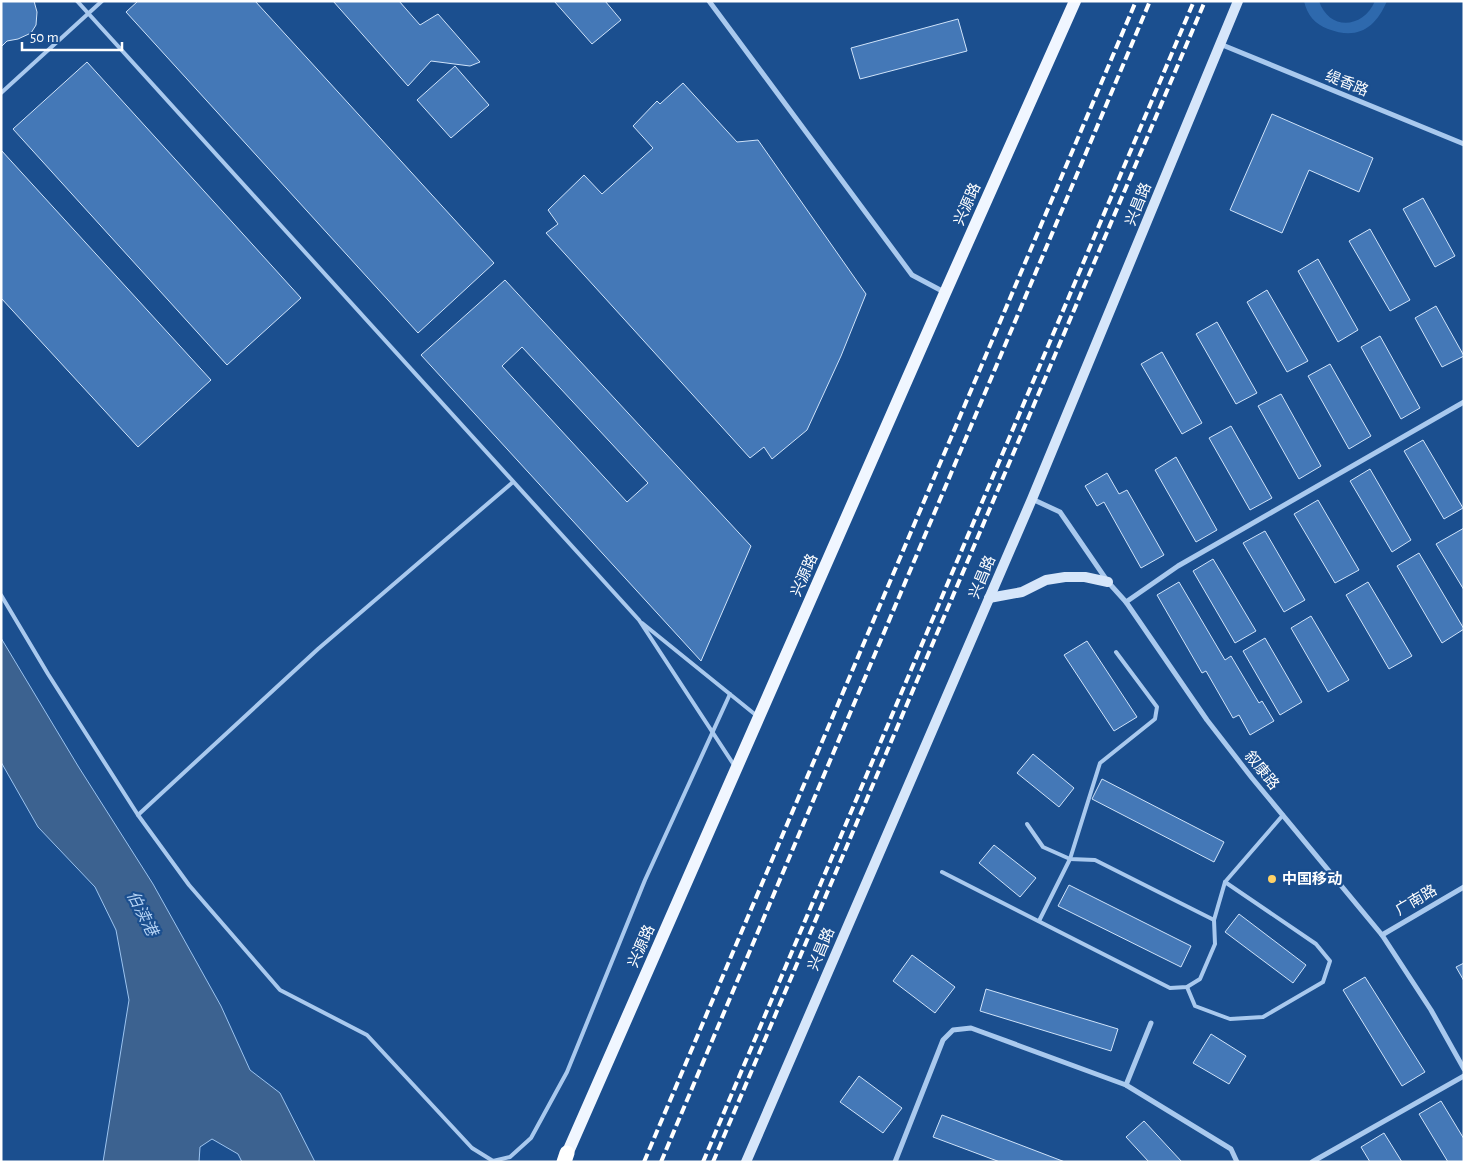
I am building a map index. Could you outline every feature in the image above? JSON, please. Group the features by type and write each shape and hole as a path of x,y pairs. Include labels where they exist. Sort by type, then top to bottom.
{"main road":[{"name":"兴源路","path":"565,1159 1075,1"},
{"name":"兴昌路","path":"746,1162 1032,499 1238,1"},
{"path":"989,598 1022,592 1046,580 1065,577 1084,577 1108,582"}],"street":[{"path":"709,1 912,275 945,293"},
{"name":"缇香路","path":"1220,44 1464,144"},
{"path":"1126,602 1178,566 1464,402"},
{"name":"叙康路","path":"1032,499 1060,512 1108,582 1126,602 1207,720 1252,778 1382,935 1431,1010 1464,1069"},
{"name":"广南路","path":"1382,935 1464,887"},
{"path":"1126,1085 1151,1023"},
{"path":"895,1162 943,1040 953,1030 971,1028 1126,1085 1231,1149 1237,1162"},
{"path":"1312,1162 1464,1076"}],"lane":[{"path":"77,1 639,620 759,717"},
{"path":"1,93 102,1"},
{"path":"138,815 318,649 514,482"},
{"path":"1,595 48,674 138,815 189,885 280,990 367,1035 472,1148 493,1161 510,1157 531,1138 567,1072 645,880 730,694"},
{"path":"639,620 736,769"},
{"path":"1039,921 1070,859 1100,763 1155,719 1156,707 1116,652"},
{"path":"942,872 1170,988 1187,987 1200,979 1215,944 1214,920 1225,882 1283,815"},
{"path":"1027,824 1043,847 1070,859 1095,860 1214,920"},
{"path":"1187,987 1194,1006 1230,1019 1264,1017 1323,982 1330,961 1316,944 1225,882"}],"shaded area":[{"path":"1304,1 1319,1 1330,18 1346,23 1363,17 1375,1 1387,1 1377,19 1371,25 1364,30 1348,33 1328,29 1319,24 1309,15"}],"water":[{"name":"伯渎港","path":"1,638 78,766 153,884 221,1006 250,1070 280,1093 315,1162 242,1162 238,1154 212,1139 200,1147 199,1162 103,1162 129,1000 116,930 95,887 38,827 1,762"}],"building":[{"path":"1,1 34,1 37,12 36,25 31,33 18,39 7,41 1,47"},
{"path":"138,1 255,1 494,263 418,333 126,12"},
{"path":"333,1 399,1 420,25 438,14 480,62 470,66 431,61 408,86"},
{"path":"554,1 605,1 621,20 592,44"},
{"path":"958,19 967,51 860,79 851,48"},
{"path":"87,62 301,298 227,365 13,129"},
{"path":"455,66 489,105 451,138 417,100"},
{"path":"683,83 737,142 758,140 866,294 841,356 807,430 772,459 764,447 750,458 546,233 558,224 548,210 584,175 602,194 653,148 633,126 657,101 660,104"},
{"path":"1272,114 1373,158 1359,192 1309,170 1282,233 1230,210"},
{"path":"1,150 211,380 138,447 1,298"},
{"path":"1423,198 1455,256 1435,267 1403,209"},
{"path":"1370,229 1410,300 1390,311 1349,241"},
{"path":"1318,259 1358,330 1338,342 1298,271"},
{"path":"505,280 751,546 701,661 421,355","holes":["522,347 648,483 627,502 502,366"]},
{"path":"1267,290 1308,361 1287,372 1247,302"},
{"path":"1436,306 1464,356 1442,367 1415,318"},
{"path":"1217,322 1257,393 1236,404 1196,334"},
{"path":"1380,336 1420,408 1401,419 1361,347"},
{"path":"1162,352 1202,423 1182,434 1141,364"},
{"path":"1330,364 1371,436 1349,449 1308,376"},
{"path":"1281,394 1321,466 1299,479 1258,406"},
{"path":"1231,426 1272,498 1250,510 1209,438"},
{"path":"1423,440 1463,508 1444,519 1404,451"},
{"path":"1176,457 1217,530 1196,542 1155,470"},
{"path":"1370,469 1411,540 1392,552 1350,481"},
{"path":"1107,473 1119,494 1127,490 1164,555 1141,568 1104,502 1097,506 1085,486"},
{"path":"1318,500 1359,570 1335,583 1294,514"},
{"path":"1464,528 1464,590 1436,544"},
{"path":"1265,531 1305,600 1284,612 1243,543"},
{"path":"1419,553 1464,629 1442,643 1397,566"},
{"path":"1213,559 1256,631 1235,643 1193,571"},
{"path":"1179,582 1225,660 1231,656 1259,703 1262,701 1274,721 1250,735 1239,715 1233,718 1206,671 1202,673 1157,595"},
{"path":"1368,582 1412,656 1389,669 1346,595"},
{"path":"1311,616 1349,680 1328,692 1291,628"},
{"path":"1265,638 1302,702 1280,715 1243,651"},
{"path":"1087,641 1137,717 1114,731 1064,655"},
{"path":"1033,754 1074,788 1059,807 1017,773"},
{"path":"1102,779 1224,842 1214,862 1092,799"},
{"path":"994,845 1036,878 1020,897 979,863"},
{"path":"1069,885 1191,946 1181,967 1058,906"},
{"path":"1239,914 1306,965 1293,983 1225,932"},
{"path":"912,955 955,987 935,1013 893,981"},
{"path":"1464,963 1464,981 1456,967"},
{"path":"1365,977 1425,1072 1402,1086 1343,990"},
{"path":"986,989 1118,1029 1111,1051 980,1011"},
{"path":"1211,1034 1246,1056 1229,1084 1193,1063"},
{"path":"859,1076 902,1108 883,1133 840,1102"},
{"path":"1441,1101 1464,1139 1464,1162 1448,1162 1419,1114"},
{"path":"942,1115 1065,1162 1000,1162 933,1137"},
{"path":"1144,1121 1182,1162 1149,1162 1126,1137"},
{"path":"1384,1133 1402,1162 1370,1162 1361,1147"}],"railway":[{"path":"644,1162 1136,1"},
{"path":"661,1162 1150,1"},
{"path":"703,1162 1194,1"},
{"path":"713,1162 1205,1"}],"place":[{"name":"中国移动","path":"1272,879"}]}
